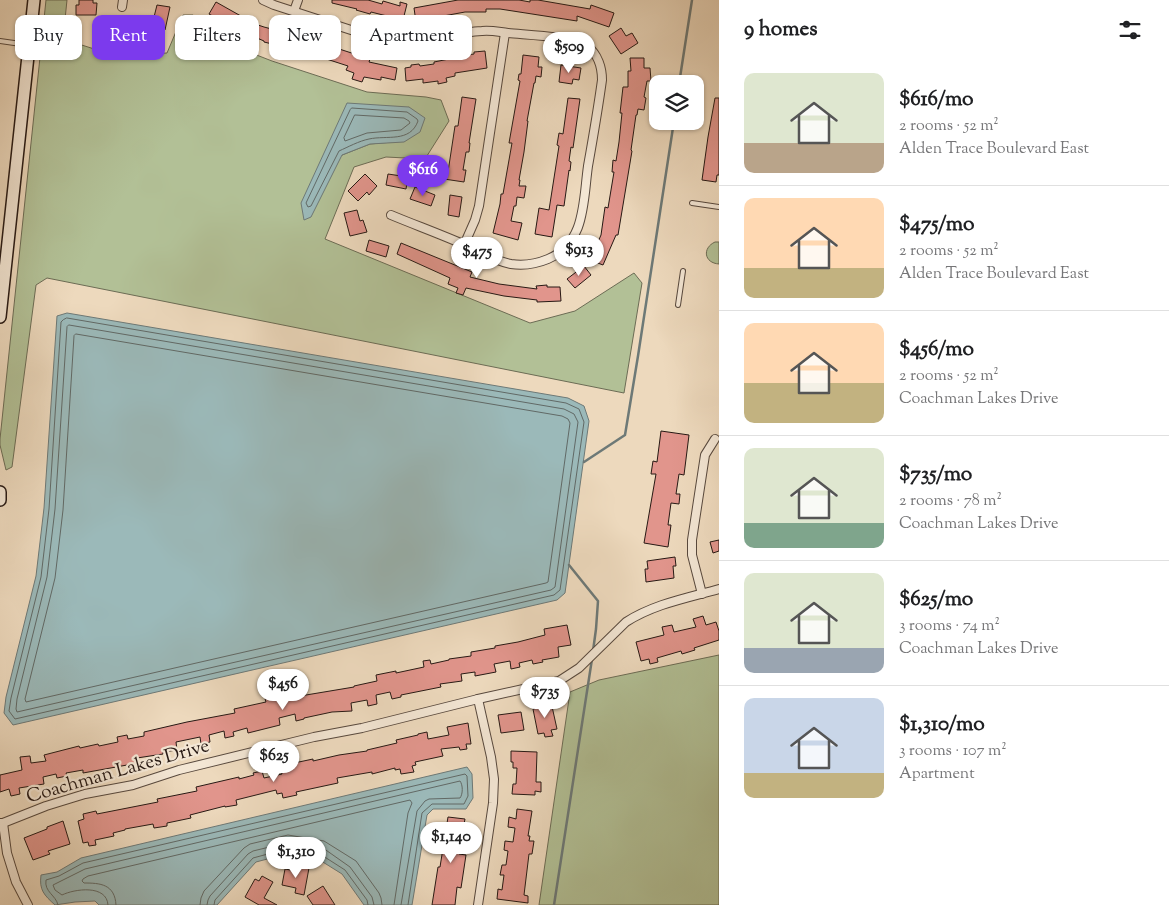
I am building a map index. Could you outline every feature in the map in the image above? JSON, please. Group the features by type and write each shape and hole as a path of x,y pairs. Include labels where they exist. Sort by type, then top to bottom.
{"street":[{"path":"33,15 34,0"},
{"path":"263,0 398,44 409,44 483,30 578,42 590,49 600,62 602,80 579,226 573,238 554,257 528,265 510,264 496,260 391,215"},
{"path":"294,11 298,0"},
{"path":"464,245 479,206 504,33"},
{"path":"0,317 28,60"},
{"path":"702,594 692,555 692,540 705,455 715,439"},
{"path":"0,492 0,500"},
{"name":"Coachman Lakes Drive","path":"2,823 46,806 85,794 133,785 179,770 547,684 563,678 579,668 620,627 633,617 660,605 719,589"},
{"path":"478,699 491,757 494,780 493,803 478,905"},
{"path":"2,823 7,852 16,882 28,905"}],"lane":[{"path":"0,41 15,43"},
{"path":"692,204 719,207"},
{"path":"678,305 683,271"}],"green space":[{"path":"46,0 67,0 65,15 44,15"},
{"path":"175,34 175,60 259,60 259,56 367,92 441,100 449,121 425,159 386,157 354,167 325,239 530,323 575,311 634,273 642,283 624,393 47,278 36,285 12,467 6,470 0,445 40,60 82,60 82,45 92,48 92,60 165,60 165,53 167,53","holes":["409,107 404,141 370,144 342,155"]},
{"path":"715,242 719,242 719,264 710,261 706,255 708,248"},
{"path":"719,655 719,905 539,905 570,692 599,680"}],"water":[{"path":"347,103 409,107 425,118 420,132 404,142 370,144 342,155 311,217 304,220 301,203"},
{"path":"67,313 568,398 584,406 589,421 565,593 557,600 13,725 4,713 6,697 36,576 44,508 57,316"},
{"path":"467,767 472,774 473,798 466,809 433,809 427,815 412,905 364,905 342,874 318,859 290,853 256,862 217,905 99,905 95,901 55,905 45,895 42,888 41,875 57,872 81,858"}],"building":[{"path":"79,0 93,0 93,3 97,3 96,15 76,15 76,5 79,5"},
{"path":"332,0 368,0 382,4 383,1 400,6 400,2 407,4 404,15 383,15 371,12 370,14 332,3"},
{"path":"458,0 519,0 530,2 530,0 538,0 590,9 591,5 614,13 609,27 577,16 577,21 500,9 486,9 486,12 465,12 449,15 415,15 414,8"},
{"path":"216,2 239,15 211,15 209,14"},
{"path":"157,5 170,7 165,30 165,15 154,15"},
{"path":"259,25 269,28 269,43 259,39"},
{"path":"621,28 626,36 632,33 638,43 621,54 609,36"},
{"path":"341,50 351,53 351,60 370,60 369,62 397,68 395,80 381,77 381,80 364,77 362,82 352,79 354,73 346,70 348,66 330,60 341,60"},
{"path":"485,51 487,68 455,73 455,76 446,78 447,82 438,84 438,81 423,83 423,79 406,81 405,68 411,67 411,65 434,64 434,62 444,60 472,60 474,52"},
{"path":"523,55 539,57 538,67 542,67 541,77 536,76 534,83 527,121 519,180 519,186 526,186 524,198 517,197 511,221 522,223 518,240 493,233 501,194 503,194 512,143 509,143"},
{"path":"630,58 644,58 644,68 650,68 651,75 649,81 647,81 644,97 646,98 644,110 638,109 636,115 618,235 616,235 603,265 590,260 601,235 605,207 608,208 614,172 612,172 613,160 616,161 619,142 623,87 628,87 628,71 631,71"},
{"path":"561,65 581,68 579,80 573,79 572,84 559,82"},
{"path":"462,97 476,99 469,152 466,152 463,170 466,170 464,182 444,179 445,171 448,172 455,126 458,126"},
{"path":"568,98 580,99 573,148 571,147 570,171 564,206 557,205 552,237 535,234 539,208 549,210 559,146 557,145 559,133 563,134"},
{"path":"715,98 719,98 719,175 717,175 716,182 702,180"},
{"path":"365,174 377,186 369,195 367,192 358,201 348,191"},
{"path":"388,174 408,177 406,189 386,185"},
{"path":"415,187 435,195 431,206 410,199"},
{"path":"450,195 462,197 459,217 448,215"},
{"path":"357,210 360,221 363,220 367,232 350,236 344,213"},
{"path":"369,240 389,246 386,257 366,251"},
{"path":"401,243 472,272 470,277 499,284 537,289 536,286 560,287 561,301 537,302 537,300 504,296 466,288 463,295 456,293 458,288 448,284 450,278 397,254"},
{"path":"584,266 591,275 575,288 567,279"},
{"path":"661,431 689,435 684,475 679,474 676,494 680,494 679,504 671,503 668,547 644,543 656,474 651,474 653,461 657,462"},
{"path":"719,540 719,551 713,553 710,542"},
{"path":"675,557 676,566 673,566 674,578 646,582 645,569 648,569 647,561"},
{"path":"703,616 706,625 716,622 719,640 682,654 681,651 657,658 658,662 650,664 649,659 641,661 636,642 664,635 662,627 672,625 674,632 696,627 693,619"},
{"path":"567,625 571,645 558,647 559,657 542,660 543,662 533,664 532,660 519,663 520,667 511,669 510,661 494,664 496,672 475,676 475,672 461,674 462,681 440,684 441,687 401,695 401,697 392,699 390,692 376,695 377,704 368,706 367,700 351,703 352,711 332,712 296,721 295,714 279,718 280,725 248,733 247,728 233,732 234,736 225,738 224,731 209,735 210,742 201,744 200,737 176,742 177,750 137,758 138,763 83,773 83,770 66,773 67,776 57,778 56,774 43,777 44,784 19,788 20,794 11,796 9,789 0,792 0,775 22,770 20,757 30,756 31,763 46,761 44,755 79,746 80,748 118,742 117,737 127,735 128,739 144,736 144,732 235,713 234,709 266,702 265,699 285,694 299,691 300,696 354,687 377,681 376,675 424,667 423,661 430,660 431,664 471,656 471,652 545,635 544,629"},
{"path":"551,702 557,729 551,730 553,736 545,737 544,733 538,734 533,709 539,708 538,704"},
{"path":"521,712 524,730 501,733 498,715"},
{"path":"468,723 471,744 466,744 467,749 460,750 459,747 441,749 443,756 415,762 416,765 412,766 414,772 401,774 400,769 395,770 395,768 372,774 372,772 337,778 338,783 296,792 297,795 283,798 282,793 277,794 276,790 236,800 237,805 225,806 190,815 191,818 167,823 167,826 154,828 153,824 125,829 113,833 114,836 95,840 96,845 89,846 88,842 83,843 78,821 84,819 83,814 96,811 97,814 158,802 157,799 197,791 196,787 239,777 239,779 262,771 264,778 282,774 280,766 367,751 397,743 396,740 427,732 428,739 449,735 447,727"},
{"path":"511,751 537,752 536,782 541,782 541,792 535,791 535,795 512,794 513,784 516,784 517,768 513,768"},
{"path":"517,809 532,811 528,836 530,836 529,841 534,841 532,854 529,854 524,895 528,896 528,903 497,899 498,889 502,890 504,875 500,875 502,865 506,865 508,851 504,850 505,841 513,842 515,828 508,827 509,817 516,819"},
{"path":"448,817 465,819 463,829 470,830 469,840 462,839 459,854 466,855 461,888 457,887 455,905 432,905 438,867 440,867"},
{"path":"63,821 70,844 48,851 50,854 33,860 24,838"},
{"path":"297,866 309,868 304,895 295,893 296,888 282,885 285,869 296,871"},
{"path":"262,876 273,882 264,898 277,905 259,905 245,897 255,879 259,881"},
{"path":"323,886 335,905 313,905 307,896"}],"waterway":[{"path":"680,75 692,0"},
{"path":"584,462 625,435 673,130"},
{"path":"569,565 598,601 593,651"},
{"path":"554,905 592,659"}]}
